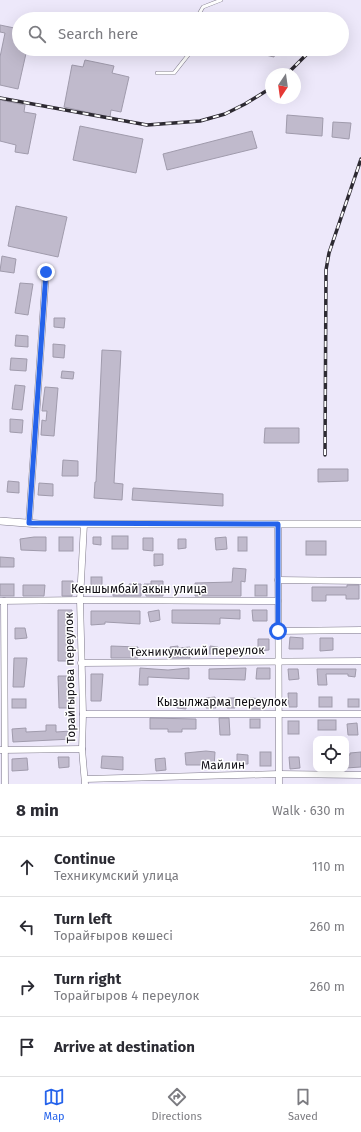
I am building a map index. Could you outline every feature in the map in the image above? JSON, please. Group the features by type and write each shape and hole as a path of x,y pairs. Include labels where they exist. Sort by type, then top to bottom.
{"street":[{"path":"29,523 46,272"},
{"path":"0,521 84,524 361,524"},
{"name":"Торайгырова переулок","path":"84,524 80,600 83,714 82,749 85,781"},
{"path":"278,524 277,713 279,784"},
{"path":"278,580 361,581"},
{"name":"Кеншымбай акын улица","path":"2,601 278,600"},
{"path":"2,601 2,750 4,784"},
{"path":"278,631 361,630"},
{"name":"Техникумский переулок","path":"81,663 361,661"},
{"name":"Кызылжарма переулок","path":"83,714 361,714"},
{"path":"2,750 82,749"},
{"name":"Майлин","path":"85,781 278,774 361,775"}],"lane":[{"path":"200,12 203,7 221,0"},
{"path":"157,73 174,73 187,56"}],"building":[{"path":"0,25 12,28 12,56 25,56 18,89 0,85 0,57 5,33 0,32"},
{"path":"85,60 114,66 112,73 129,77 121,112 111,110 110,117 64,107 72,65 83,67"},
{"path":"0,100 25,105 24,112 36,114 28,154 15,152 16,145 0,141"},
{"path":"287,115 323,118 322,136 286,133"},
{"path":"333,122 351,123 349,139 332,137"},
{"path":"80,126 143,139 136,173 73,160"},
{"path":"252,131 257,148 167,170 163,154"},
{"path":"16,206 67,217 58,257 8,246"},
{"path":"2,256 16,259 14,273 0,271"},
{"path":"20,283 33,284 28,315 15,313"},
{"path":"54,318 65,318 64,328 54,327"},
{"path":"16,335 28,336 28,347 15,346"},
{"path":"53,344 65,345 64,358 53,357"},
{"path":"102,350 121,351 114,483 123,484 122,500 94,498"},
{"path":"11,358 27,359 26,371 10,370"},
{"path":"62,371 74,372 73,379 61,378"},
{"path":"15,385 25,386 22,410 12,409"},
{"path":"45,387 58,388 54,436 41,435 42,420 46,421 47,411 42,411"},
{"path":"10,419 23,420 22,433 10,432"},
{"path":"265,428 299,428 299,443 264,443"},
{"path":"63,460 78,461 78,476 62,476"},
{"path":"318,469 348,469 348,481 318,482"},
{"path":"8,481 19,482 19,493 7,492"},
{"path":"39,483 53,484 53,496 38,495"},
{"path":"133,488 223,494 223,506 132,500"},
{"path":"112,536 128,536 128,549 112,549"},
{"path":"46,537 46,551 21,550 20,539"},
{"path":"59,537 73,537 73,551 59,551"},
{"path":"93,537 101,537 101,545 93,544"},
{"path":"226,537 227,549 216,550 215,538"},
{"path":"238,537 247,537 247,551 238,551"},
{"path":"143,538 153,538 153,551 143,550"},
{"path":"178,539 186,539 186,548 178,549"},
{"path":"306,541 326,541 326,555 306,555"},
{"path":"154,554 163,554 163,565 154,566"},
{"path":"0,557 14,558 14,567 0,567"},
{"path":"233,568 246,569 245,582 241,581 241,596 195,596 195,583 232,582"},
{"path":"91,577 102,577 102,592 91,592"},
{"path":"62,581 73,581 72,596 62,596"},
{"path":"151,581 163,581 163,596 146,596 144,584 151,584"},
{"path":"0,584 14,584 14,596 0,596"},
{"path":"129,584 141,584 141,596 113,596 113,588 129,589"},
{"path":"23,585 45,585 44,596 23,596"},
{"path":"255,585 267,585 267,596 255,596"},
{"path":"347,585 359,585 359,599 346,599 346,595 326,595 326,601 312,601 312,587 347,587"},
{"path":"58,610 72,610 71,661 58,661"},
{"path":"159,610 160,620 150,622 148,612"},
{"path":"172,610 240,610 240,619 220,618 220,624 172,623"},
{"path":"252,610 267,610 267,621 253,621"},
{"path":"91,611 140,611 140,624 105,622 105,624 91,625"},
{"path":"15,628 25,628 27,638 15,639"},
{"path":"290,637 303,638 303,649 289,649"},
{"path":"320,638 333,638 333,650 320,651"},
{"path":"258,639 269,639 269,650 258,651"},
{"path":"111,646 138,647 138,658 111,658"},
{"path":"178,646 178,648 190,647 190,658 171,658 170,647"},
{"path":"210,646 218,647 218,654 209,654"},
{"path":"14,658 27,658 24,687 13,687"},
{"path":"140,668 168,670 189,668 189,679 148,677 148,685 139,685"},
{"path":"246,668 245,680 209,679 209,669"},
{"path":"257,668 270,668 270,679 256,679"},
{"path":"288,669 298,669 299,679 289,680"},
{"path":"317,669 356,669 355,677 348,676 348,674 326,674 327,685 318,685"},
{"path":"91,674 103,674 101,701 91,701"},
{"path":"58,676 71,676 71,708 59,708"},
{"path":"288,693 297,693 297,707 289,707"},
{"path":"215,697 216,708 206,708 206,698"},
{"path":"319,697 332,697 332,707 319,707"},
{"path":"228,698 235,698 235,708 227,708"},
{"path":"250,698 264,699 264,709 249,709"},
{"path":"12,699 26,699 26,708 12,708"},
{"path":"348,699 359,699 359,707 348,707"},
{"path":"177,700 186,700 186,709 177,708"},
{"path":"150,718 196,719 196,729 182,729 182,732 168,732 168,729 150,729"},
{"path":"219,718 229,718 230,735 220,735"},
{"path":"250,719 260,719 260,728 250,728"},
{"path":"318,720 336,720 336,730 318,730"},
{"path":"288,721 299,721 299,734 288,734"},
{"path":"357,723 358,735 348,735 347,724"},
{"path":"46,725 56,725 56,732 71,731 72,739 13,742 12,729 26,728 26,732 46,731"},
{"path":"206,751 215,752 214,768 205,768 205,765 186,765 185,753"},
{"path":"260,752 271,752 271,766 260,766"},
{"path":"361,752 361,767 349,768 350,753"},
{"path":"237,754 248,755 248,764 237,764"},
{"path":"102,756 123,757 123,770 101,768"},
{"path":"58,757 69,757 69,767 59,768"},
{"path":"289,757 299,757 300,768 290,769"},
{"path":"27,758 28,770 12,771 12,759"},
{"path":"165,758 166,770 156,771 155,759"}],"railway":[{"path":"293,68 305,56"},
{"path":"0,98 147,125 200,121 225,114 265,92"},
{"path":"325,455 326,270 329,253 361,159"}],"route":[{"path":"46,272 29,523 278,524 278,631"}]}
